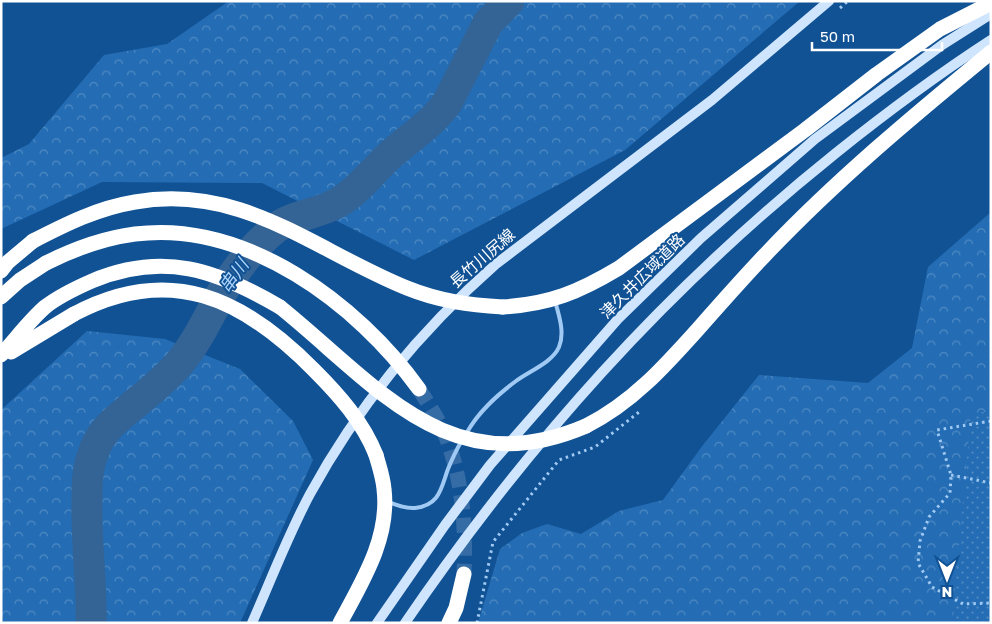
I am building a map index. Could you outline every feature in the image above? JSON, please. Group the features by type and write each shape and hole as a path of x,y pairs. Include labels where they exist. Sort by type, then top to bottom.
{"highway":[{"path":"1,271 8,262 33,241 79,218 112,206 157,199 200,201 244,210 270,220 295,231 373,273 409,289 454,303 503,307 555,299 592,285 619,268 940,29 991,3"},
{"path":"1,356 45,308 63,295 102,277 133,268 169,267 193,269 227,279 254,291 280,307 322,341 386,398 438,429 471,439 518,444 554,438 607,416 644,386 666,365 765,254 806,213 932,100 991,52"},
{"path":"1,297 20,280 46,263 84,246 101,241 137,234 180,234 223,241 258,254 294,273 332,300 379,342 407,372 419,389"},
{"path":"1,356 93,304 113,296 147,290 177,290 195,293 234,308 264,327 288,346 326,383 356,418 372,445 382,475 385,502 384,519 375,555 340,623"},
{"path":"450,623 456,608 464,574"}],"main road":[{"name":"長竹川尻線","path":"252,623 295,524 329,460 366,404 424,333 496,264 683,123 830,1"},
{"name":"津久井広域道路","path":"378,623 398,591 490,465 618,319 701,238 815,139 934,51 991,14"},
{"path":"405,623 442,569 519,468 588,386 668,302 752,223 812,172 903,100 991,40"}],"lane":[{"path":"385,502 408,508 416,508 429,504 439,495 448,468 458,447 481,411 511,385 551,357 559,347 560,317 555,299"}],"path":[{"path":"991,421 937,430 951,475 950,493 929,517 920,541 918,563 932,587 963,604 991,603"},
{"path":"951,475 991,483"},
{"path":"477,623 489,559"}],"green space":[{"path":"229,1 800,1 625,150 414,260 262,183 102,182 1,229 1,158 29,144 104,55 167,44"},
{"path":"991,212 991,623 478,623 500,549 522,533 547,524 581,534 619,511 663,500 703,445 759,375 868,383 912,348 928,267"},
{"path":"87,331 165,339 240,369 293,421 313,460 240,623 1,623 1,410"},
{"path":"991,411 991,623 952,623 971,414"}],"waterway":[{"name":"串川","path":"91,623 87,484 91,460 100,438 116,419 158,385 178,365 196,340 232,276 260,242 283,223 332,206 346,197 359,187 389,156 441,111 447,103 488,23 509,1"}],"tunnel":[{"path":"419,389 434,413 452,454 460,488 464,522 464,574"}]}
